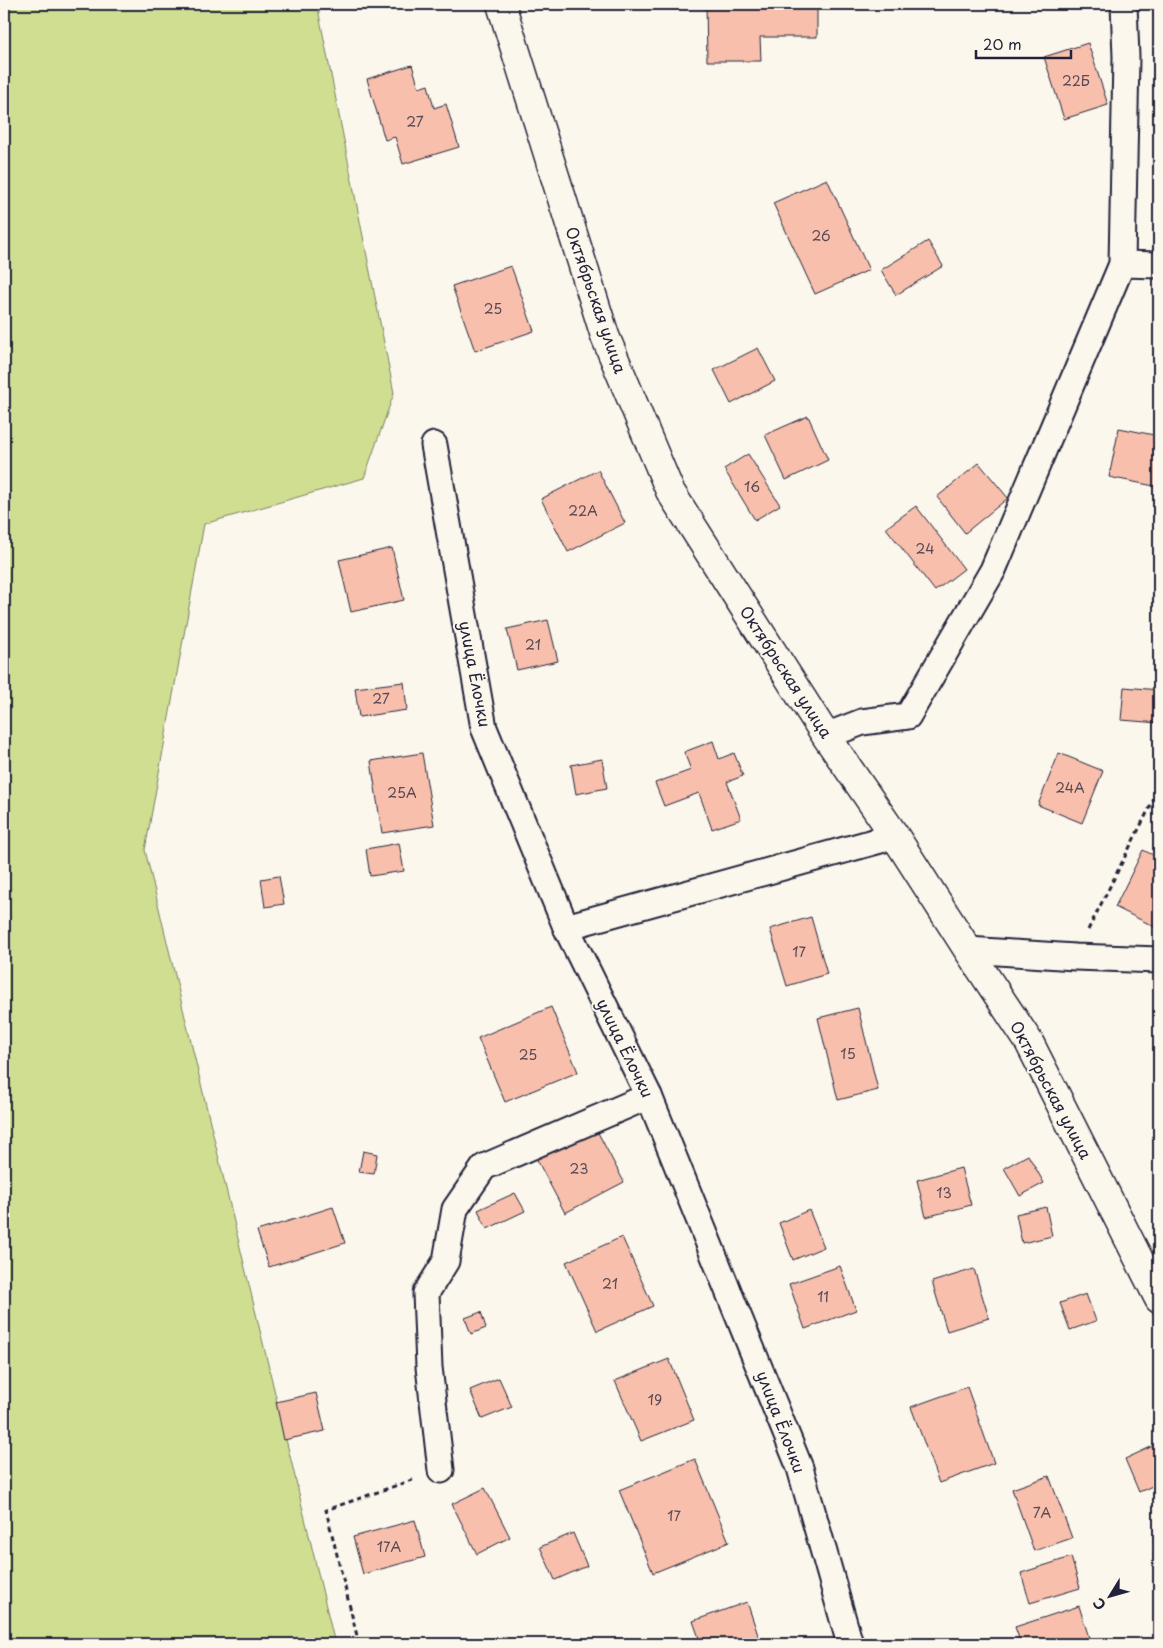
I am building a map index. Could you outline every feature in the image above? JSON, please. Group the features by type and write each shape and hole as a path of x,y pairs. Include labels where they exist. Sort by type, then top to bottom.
{"street":[{"name":"Октябрьская улица","path":"501,4 605,336 670,491 826,736 895,836 1029,1042 1159,1300"},
{"path":"826,736 862,722 908,716 993,570 1122,264 1126,57 1124,4"},
{"path":"1122,264 1159,265"},
{"name":"улица Ёлочки","path":"434,445 484,728 566,927 649,1096 800,1468 850,1644"},
{"path":"566,927 895,836"},
{"path":"968,950 1159,960"},
{"path":"441,1470 429,1367 426,1293 446,1261 455,1209 484,1167 649,1096"}],"path":[{"path":"1075,957 1159,789"},
{"path":"359,1644 326,1510 441,1470"}],"green space":[{"path":"4,4 317,4 394,393 364,478 204,524 145,850 335,1644 4,1644"}],"building":[{"path":"706,4 817,4 817,37 760,37 761,61 707,61"},
{"path":"1088,43 1108,105 1064,119 1044,57"},
{"path":"412,65 419,88 428,85 434,108 446,104 459,147 403,164 395,137 385,140 367,79"},
{"path":"827,179 869,270 815,294 773,203"},
{"path":"928,241 943,266 896,295 881,270"},
{"path":"511,266 534,331 475,351 452,286"},
{"path":"758,348 775,381 731,404 714,370"},
{"path":"1158,414 1159,487 1109,477 1119,428 1154,435"},
{"path":"808,416 828,460 786,480 765,435"},
{"path":"748,454 780,505 755,520 724,469"},
{"path":"979,463 1008,498 965,533 937,497"},
{"path":"598,470 625,523 568,552 541,499"},
{"path":"916,506 964,569 935,591 886,528"},
{"path":"392,548 404,600 351,612 339,560"},
{"path":"548,620 558,661 517,670 507,629"},
{"path":"404,682 407,710 359,717 355,688"},
{"path":"1124,687 1159,690 1159,723 1121,720"},
{"path":"713,741 719,759 734,753 743,776 727,782 741,819 712,829 699,793 664,806 655,783 691,770 684,752"},
{"path":"422,753 434,825 382,833 371,761"},
{"path":"1059,753 1103,771 1082,823 1038,805"},
{"path":"602,759 607,788 576,794 571,765"},
{"path":"399,843 404,871 370,876 366,849"},
{"path":"1143,850 1159,858 1159,929 1115,907"},
{"path":"279,876 284,904 265,907 261,879"},
{"path":"811,917 827,974 787,986 770,929"},
{"path":"551,1007 578,1072 505,1102 478,1038"},
{"path":"858,1008 878,1090 838,1100 818,1018"},
{"path":"594,1125 624,1182 565,1213 535,1156"},
{"path":"363,1151 377,1154 374,1174 359,1172"},
{"path":"1028,1155 1044,1183 1020,1196 1004,1168"},
{"path":"961,1168 971,1205 926,1217 917,1180"},
{"path":"515,1193 525,1211 487,1229 478,1210"},
{"path":"333,1207 345,1243 269,1267 257,1231"},
{"path":"1046,1207 1052,1236 1022,1243 1016,1214"},
{"path":"809,1210 824,1247 793,1260 779,1223"},
{"path":"622,1237 653,1306 597,1331 566,1262"},
{"path":"840,1266 856,1310 805,1329 789,1284"},
{"path":"974,1269 989,1318 947,1331 932,1282"},
{"path":"1086,1294 1096,1321 1070,1330 1060,1303"},
{"path":"481,1312 486,1328 471,1334 465,1318"},
{"path":"669,1359 694,1420 641,1441 615,1381"},
{"path":"499,1378 512,1407 482,1419 470,1390"},
{"path":"967,1387 994,1463 939,1483 911,1407"},
{"path":"316,1393 325,1431 284,1440 276,1402"},
{"path":"1155,1445 1159,1454 1159,1483 1139,1492 1125,1459"},
{"path":"695,1459 729,1542 653,1573 619,1490"},
{"path":"1049,1476 1072,1538 1034,1551 1012,1489"},
{"path":"485,1488 510,1537 477,1554 452,1504"},
{"path":"415,1520 425,1557 363,1574 353,1537"},
{"path":"573,1533 587,1566 555,1580 540,1547"},
{"path":"1071,1557 1080,1588 1030,1603 1021,1573"},
{"path":"747,1602 761,1644 701,1644 693,1621"},
{"path":"1079,1606 1091,1644 1021,1644 1015,1627"}]}
